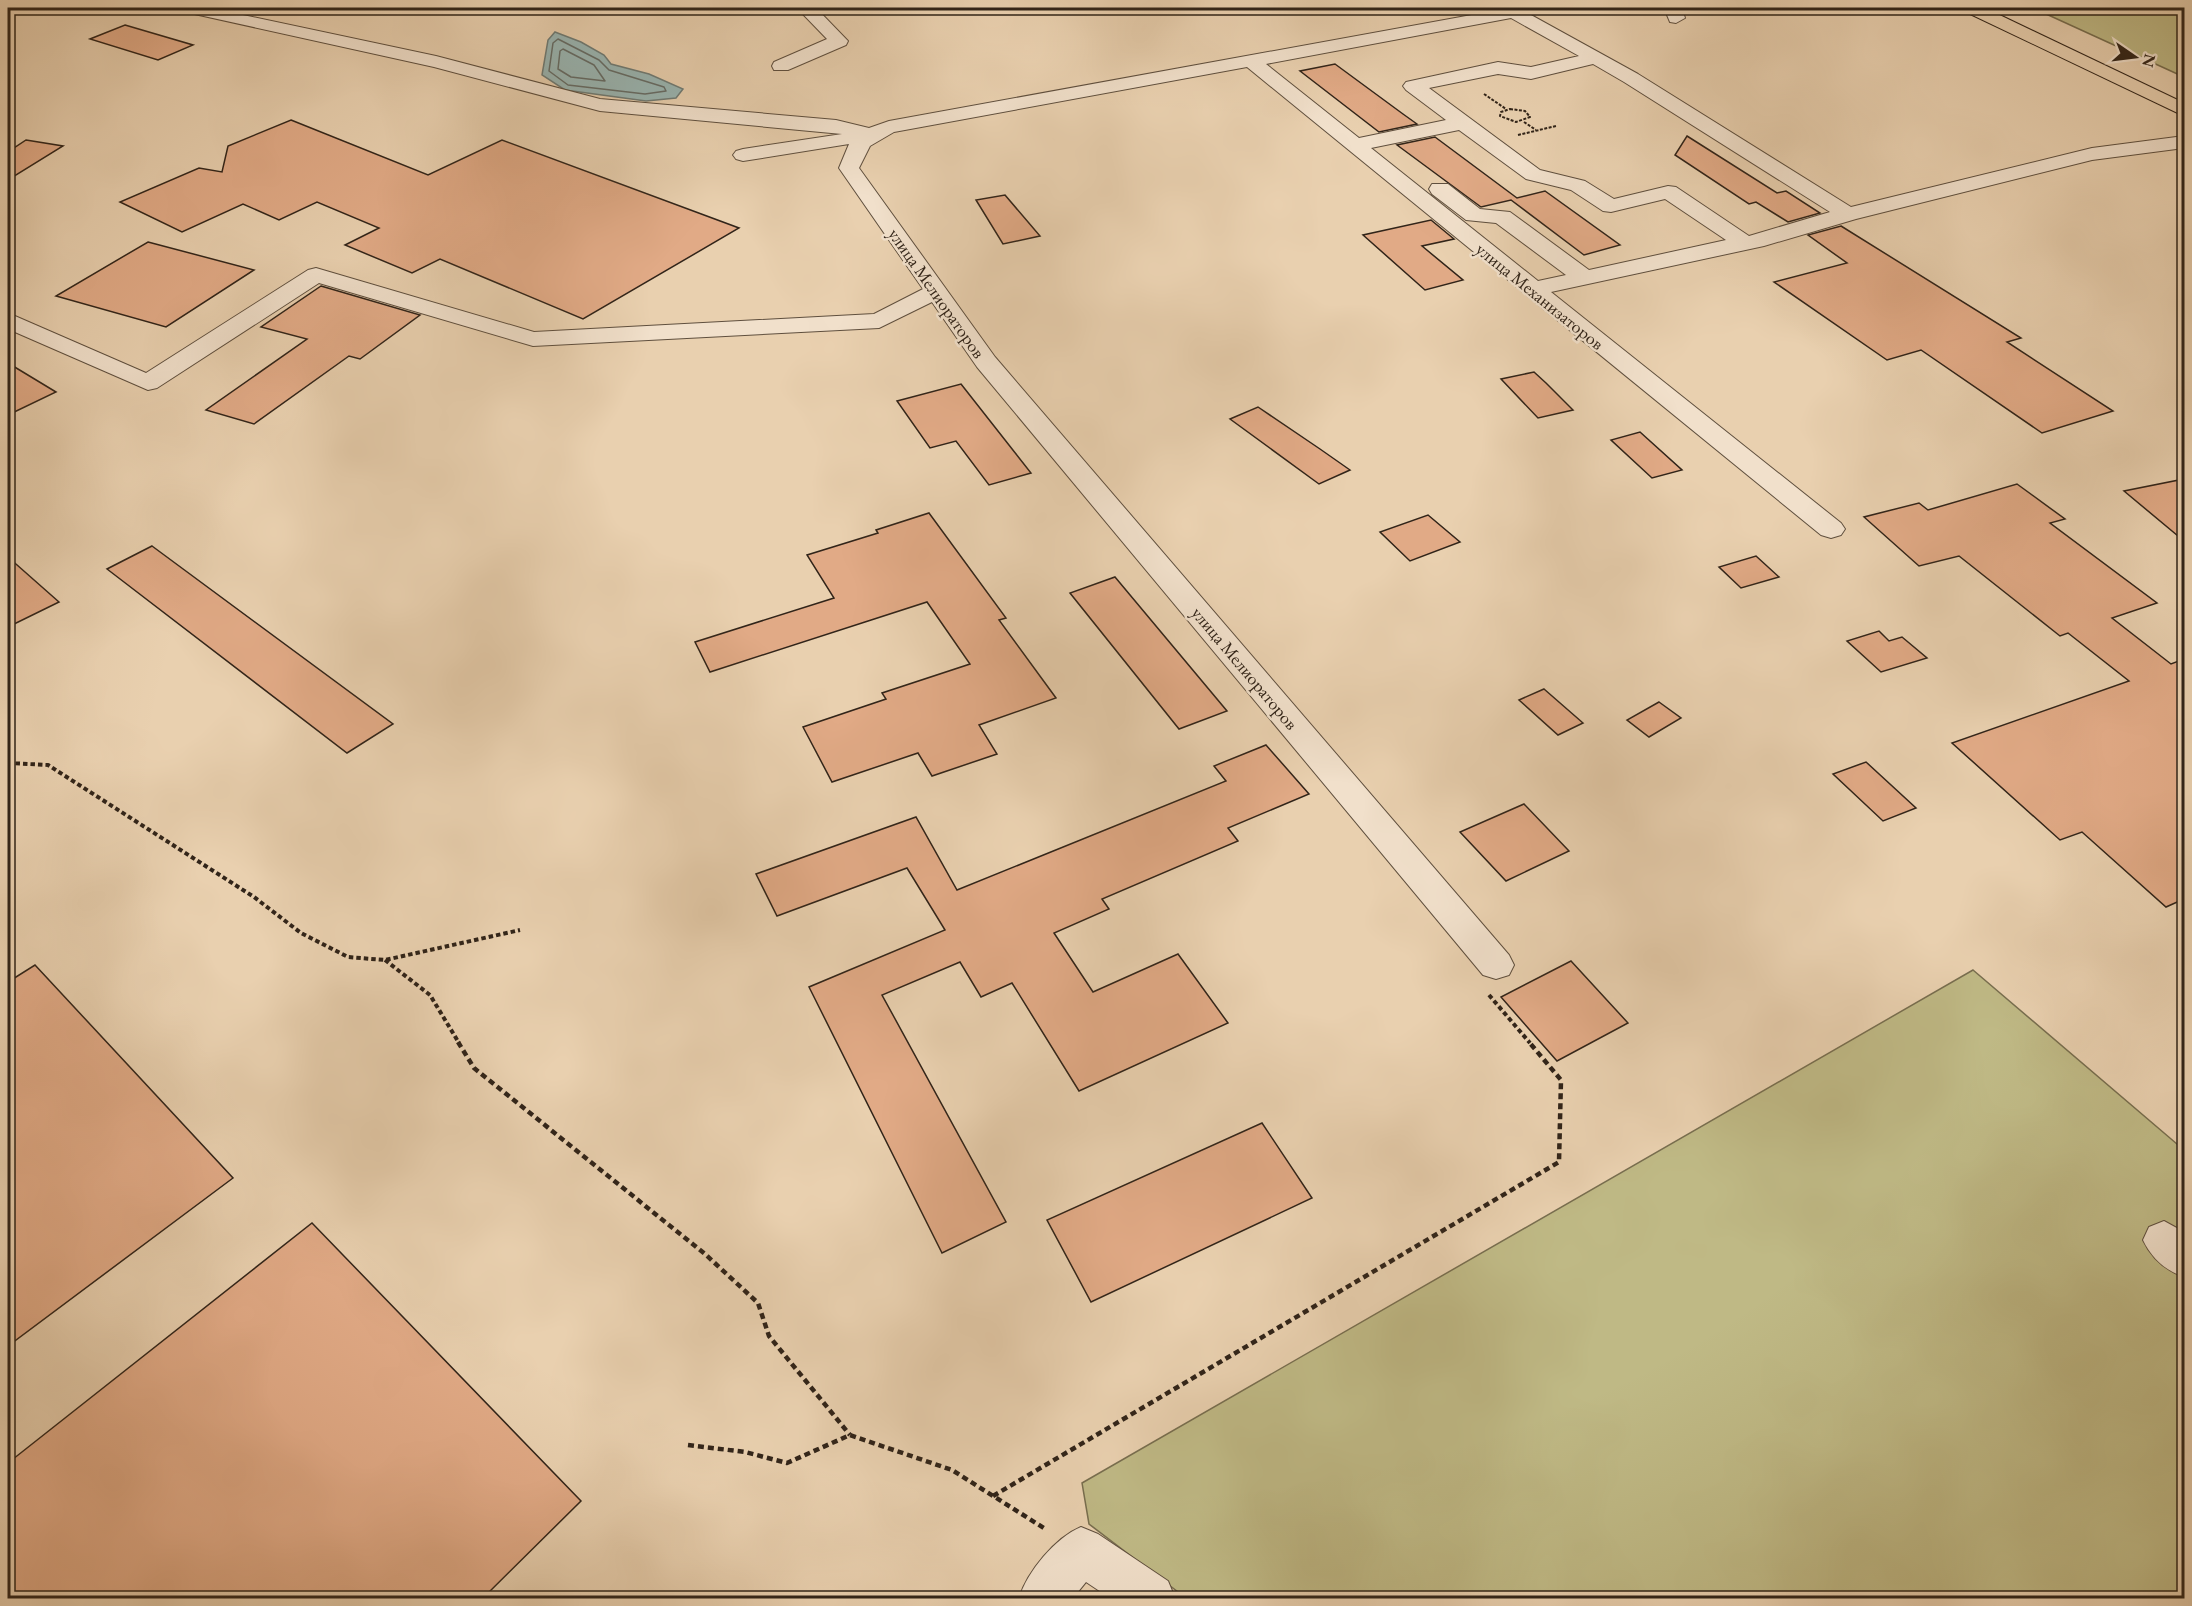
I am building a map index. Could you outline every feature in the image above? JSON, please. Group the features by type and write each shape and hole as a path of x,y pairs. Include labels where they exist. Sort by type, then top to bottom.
{"main road":[{"path":"1972,8 2184,110"},
{"path":"2007,8 2184,92"}],"street":[{"path":"190,8 285,31 436,62 600,105 836,126 871,135"},
{"path":"781,66 838,41 806,8"},
{"name":"улица Мелиораторов","path":"1496,965 986,362 849,168 854,148 871,135 889,127 1539,8"},
{"path":"1514,12 1596,58 1848,214"},
{"path":"1596,58 1531,73 1498,68 1413,86 1533,176 1578,184 1611,206 1668,192 1745,243"},
{"name":"улица Механизаторов","path":"1251,61 1365,143 1531,289 1831,529"},
{"path":"1365,143 1462,123"},
{"path":"743,155 871,135"},
{"path":"1531,289 1745,243 1848,214 2092,154 2184,142"},
{"path":"1365,143 1474,215 1502,217 1584,278"},
{"path":"8,320 148,383 316,275 533,339 879,321 936,291"},
{"path":"1043,1599 1081,1551 1151,1599"}],"path":[{"path":"1523,121 1530,117 1525,111 1510,109 1500,113 1506,120 1523,121 1536,130"},
{"path":"8,763 48,765 254,897 302,933 348,957 385,960 520,930"},
{"path":"385,960 430,995 474,1068 705,1254 758,1303 769,1336 850,1435 952,1470 1081,1551"},
{"path":"993,1496 1559,1162 1562,1080 1489,995 1496,965"},
{"path":"688,1445 745,1452 787,1463 850,1435"}],"shaded area":[{"path":"2033,8 2184,8 2184,77"},
{"path":"1973,970 2184,1150 2184,1598 1186,1598 1089,1524 1082,1483"}],"water":[{"path":"555,32 581,42 604,55 611,64 649,74 683,89 676,98 646,101 565,90 542,75 548,40"}],"building":[{"path":"125,25 193,45 158,60 90,39"},
{"path":"1335,64 1417,124 1379,132 1300,71"},
{"path":"291,120 428,175 502,140 739,228 583,319 440,259 412,273 345,245 379,228 317,202 279,220 243,204 182,232 120,202 199,168 222,172 228,146"},
{"path":"1687,136 1777,193 1786,191 1820,213 1788,222 1756,202 1749,204 1675,155"},
{"path":"1435,137 1517,198 1545,191 1620,245 1584,255 1511,200 1481,207 1397,145"},
{"path":"26,140 63,146 8,180 8,152"},
{"path":"1005,195 1040,236 1003,244 976,200"},
{"path":"1431,220 1454,239 1422,246 1463,280 1425,290 1363,235"},
{"path":"1841,226 2021,338 2007,342 2113,411 2042,433 1921,350 1887,360 1774,282 1847,263 1808,235"},
{"path":"148,242 254,270 166,327 56,296"},
{"path":"321,286 420,315 360,359 349,356 254,424 206,410 307,339 261,327"},
{"path":"8,363 56,392 8,415"},
{"path":"1534,372 1573,410 1538,418 1501,379"},
{"path":"961,384 1031,473 989,485 956,441 930,448 897,401"},
{"path":"1258,407 1350,470 1319,484 1230,419"},
{"path":"1640,432 1682,470 1652,478 1611,440"},
{"path":"2184,479 2184,541 2124,491"},
{"path":"2017,484 2065,519 2050,523 2157,603 2112,618 2171,664 2184,659 2184,899 2166,907 2082,832 2060,840 1952,743 2129,681 2068,633 2060,636 1959,556 1919,566 1864,517 1919,503 1928,510"},
{"path":"929,513 1006,618 999,620 1056,698 979,725 997,754 932,776 918,753 832,782 803,727 886,699 882,693 970,664 927,602 710,672 695,642 834,598 807,555 878,533 876,530"},
{"path":"1428,515 1460,542 1410,561 1380,532"},
{"path":"152,546 393,724 347,753 107,569"},
{"path":"1756,556 1779,577 1741,588 1719,567"},
{"path":"8,557 59,602 8,627"},
{"path":"1115,577 1227,711 1179,729 1070,593"},
{"path":"1879,631 1889,641 1902,637 1927,658 1881,672 1847,641"},
{"path":"1544,689 1583,723 1558,735 1519,700"},
{"path":"1659,702 1681,718 1649,737 1627,720"},
{"path":"1266,745 1309,794 1228,828 1238,841 1102,899 1109,909 1054,933 1093,992 1178,954 1228,1023 1079,1091 1012,983 981,997 960,962 882,995 1006,1222 942,1253 809,987 945,930 907,868 777,916 756,874 916,817 957,890 1226,781 1214,766"},
{"path":"1866,762 1916,808 1883,821 1833,774"},
{"path":"1524,804 1569,851 1506,881 1460,832"},
{"path":"1571,961 1628,1023 1557,1061 1501,997"},
{"path":"35,965 233,1178 8,1346 8,982"},
{"path":"1262,1123 1312,1198 1091,1302 1047,1220"},
{"path":"312,1223 581,1501 482,1599 8,1599 8,1463"}]}
